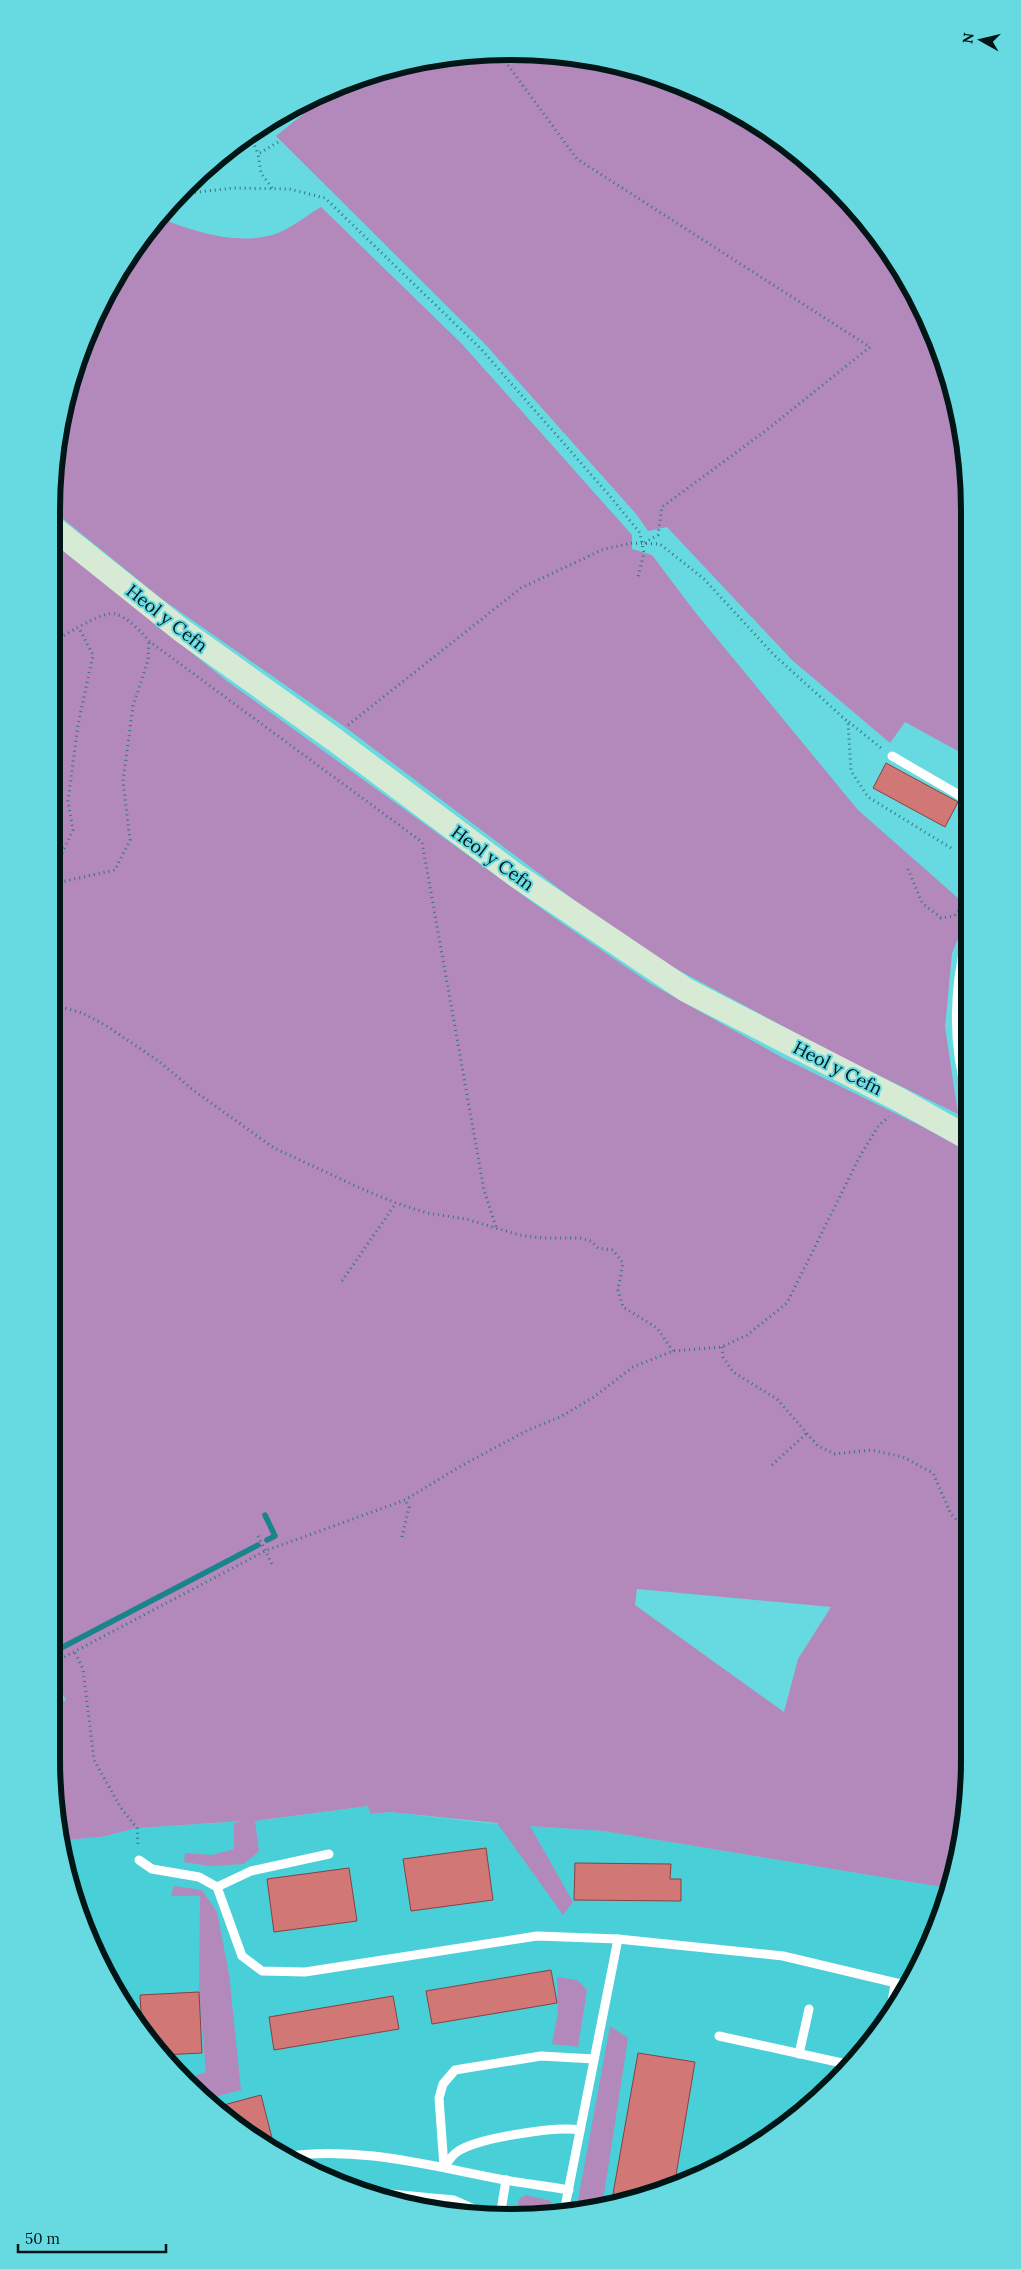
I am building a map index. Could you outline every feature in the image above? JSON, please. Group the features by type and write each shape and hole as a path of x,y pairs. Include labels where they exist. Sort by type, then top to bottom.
{"street":[{"name":"Heol y Cefn","path":"60,533 181,630 335,740 514,874 686,990 900,1100 961,1134"}],"lane":[{"path":"892,756 961,797"},
{"path":"961,968 956,1024 957,1051 961,1068"},
{"path":"218,1887 251,1871 330,1854"},
{"path":"139,1860 152,1868 199,1877 218,1887 242,1956 262,1971 305,1972 537,1936 618,1939 783,1956 900,1985"},
{"path":"566,2205 618,1939"},
{"path":"893,1997 895,1984"},
{"path":"799,2054 808,2009"},
{"path":"719,2036 842,2063"},
{"path":"444,2167 439,2098 443,2084 455,2070 541,2056 594,2060"},
{"path":"444,2167 456,2152 470,2145 550,2129 580,2130"},
{"path":"296,2155 358,2153 569,2190"},
{"path":"501,2209 506,2180"},
{"path":"397,2195 454,2200 469,2207"}],"path":[{"path":"504,60 577,159 870,347 764,432 662,507 658,535 643,543"},
{"path":"259,137 272,128"},
{"path":"258,154 280,141"},
{"path":"252,142 258,154 261,173 272,189"},
{"path":"191,193 234,188 290,189 325,198 481,349 609,495 640,533 644,553 638,577"},
{"path":"335,740 345,727 521,588 604,549 632,543 643,543 660,544 704,579 774,655 848,722 892,756"},
{"path":"60,638 104,614 114,614 135,626 149,641 422,842 484,1190 496,1227"},
{"path":"60,857 74,830 68,801 78,725 93,655 79,628"},
{"path":"60,883 115,870 130,840 123,781 133,706 148,660 149,641"},
{"path":"848,722 851,771 868,797 950,848"},
{"path":"908,869 922,903 941,918 954,916 961,908"},
{"path":"60,1007 82,1013 106,1025 160,1062 200,1095 274,1148 396,1203 428,1213 466,1218 519,1235 543,1238 580,1238 591,1241 598,1248 614,1250 623,1263 618,1290 623,1306 657,1328 673,1351"},
{"path":"60,1660 265,1551 405,1500 461,1466 528,1430 560,1417 594,1397 633,1367 673,1351 722,1347 747,1335 787,1303 860,1156 879,1125 894,1113 900,1100"},
{"path":"342,1281 396,1203"},
{"path":"722,1347 723,1356 733,1372 777,1399 818,1446 835,1454 871,1450 903,1457 933,1473 951,1514 961,1525"},
{"path":"772,1465 807,1433"},
{"path":"402,1537 409,1507 405,1500"},
{"path":"258,1536 272,1564"},
{"path":"75,1653 82,1669 94,1760 121,1808 137,1828 139,1860"}],"shaded area":[{"path":"481,61 540,61 569,64 627,75 683,94 736,120 785,153 808,172 849,213 868,236 901,285 927,338 946,394 957,452 960,481 961,753 905,722 890,743 792,660 667,527 648,531 637,515 485,344 276,136 317,104 338,94 394,75 452,64"},
{"path":"321,207 462,344 632,535 632,549 652,555 695,612 858,810 961,901 961,931 952,953 945,1027 958,1114 827,1050 669,965 578,903 345,727 162,599 60,516 64,452 75,394 84,366 106,311 120,285 153,236 166,220 186,228 232,238 248,239 263,237 289,228"},
{"path":"60,548 227,681 553,917 651,984 783,1058 961,1147 961,1759 957,1817 942,1887 603,1831 530,1826 573,1902 563,1915 497,1823 390,1812 370,1814 368,1806 255,1821 259,1851 244,1864 211,1866 184,1862 185,1853 212,1855 234,1849 234,1823 243,1821 137,1828 101,1837 68,1840 61,1788 60,1759 60,1700 66,1701 60,1687","holes":["637,1589 831,1607 798,1659 784,1712 635,1605"]},
{"path":"368,1806 370,1814 390,1812 485,1823 603,1831 942,1887 927,1931 915,1958 901,1984 868,2033 849,2056 808,2097 761,2133 710,2163 683,2175 627,2194 569,2205 540,2208 481,2208 452,2205 394,2194 338,2175 285,2149 236,2116 192,2077 153,2033 120,1984 94,1931 75,1875 68,1840 101,1837 137,1828 266,1820"},
{"path":"174,1886 202,1890 217,1912 229,1974 241,2090 213,2097 192,2077 206,2072 199,1992 200,1896 171,1896"},
{"path":"557,1977 577,1980 587,1990 578,2047 552,2044 558,2012"},
{"path":"610,2026 628,2038 603,2199 577,2204"},
{"path":"526,2195 551,2201 552,2207 517,2209 519,2199"}],"building":[{"path":"886,763 958,802 945,827 873,788"},
{"path":"486,1848 493,1900 411,1911 403,1859"},
{"path":"575,1863 671,1864 670,1879 681,1879 681,1901 574,1900"},
{"path":"349,1868 357,1921 274,1932 267,1879"},
{"path":"551,1970 557,2003 432,2024 426,1991"},
{"path":"199,1992 202,2053 171,2055 141,2016 140,1995"},
{"path":"393,1996 399,2029 274,2050 269,2017"},
{"path":"638,2053 695,2062 676,2178 627,2194 613,2194"},
{"path":"261,2095 273,2141 236,2116 223,2105"}],"waterway":[{"path":"265,1515 275,1536 267,1540"},
{"path":"61,1648 258,1545"}]}
